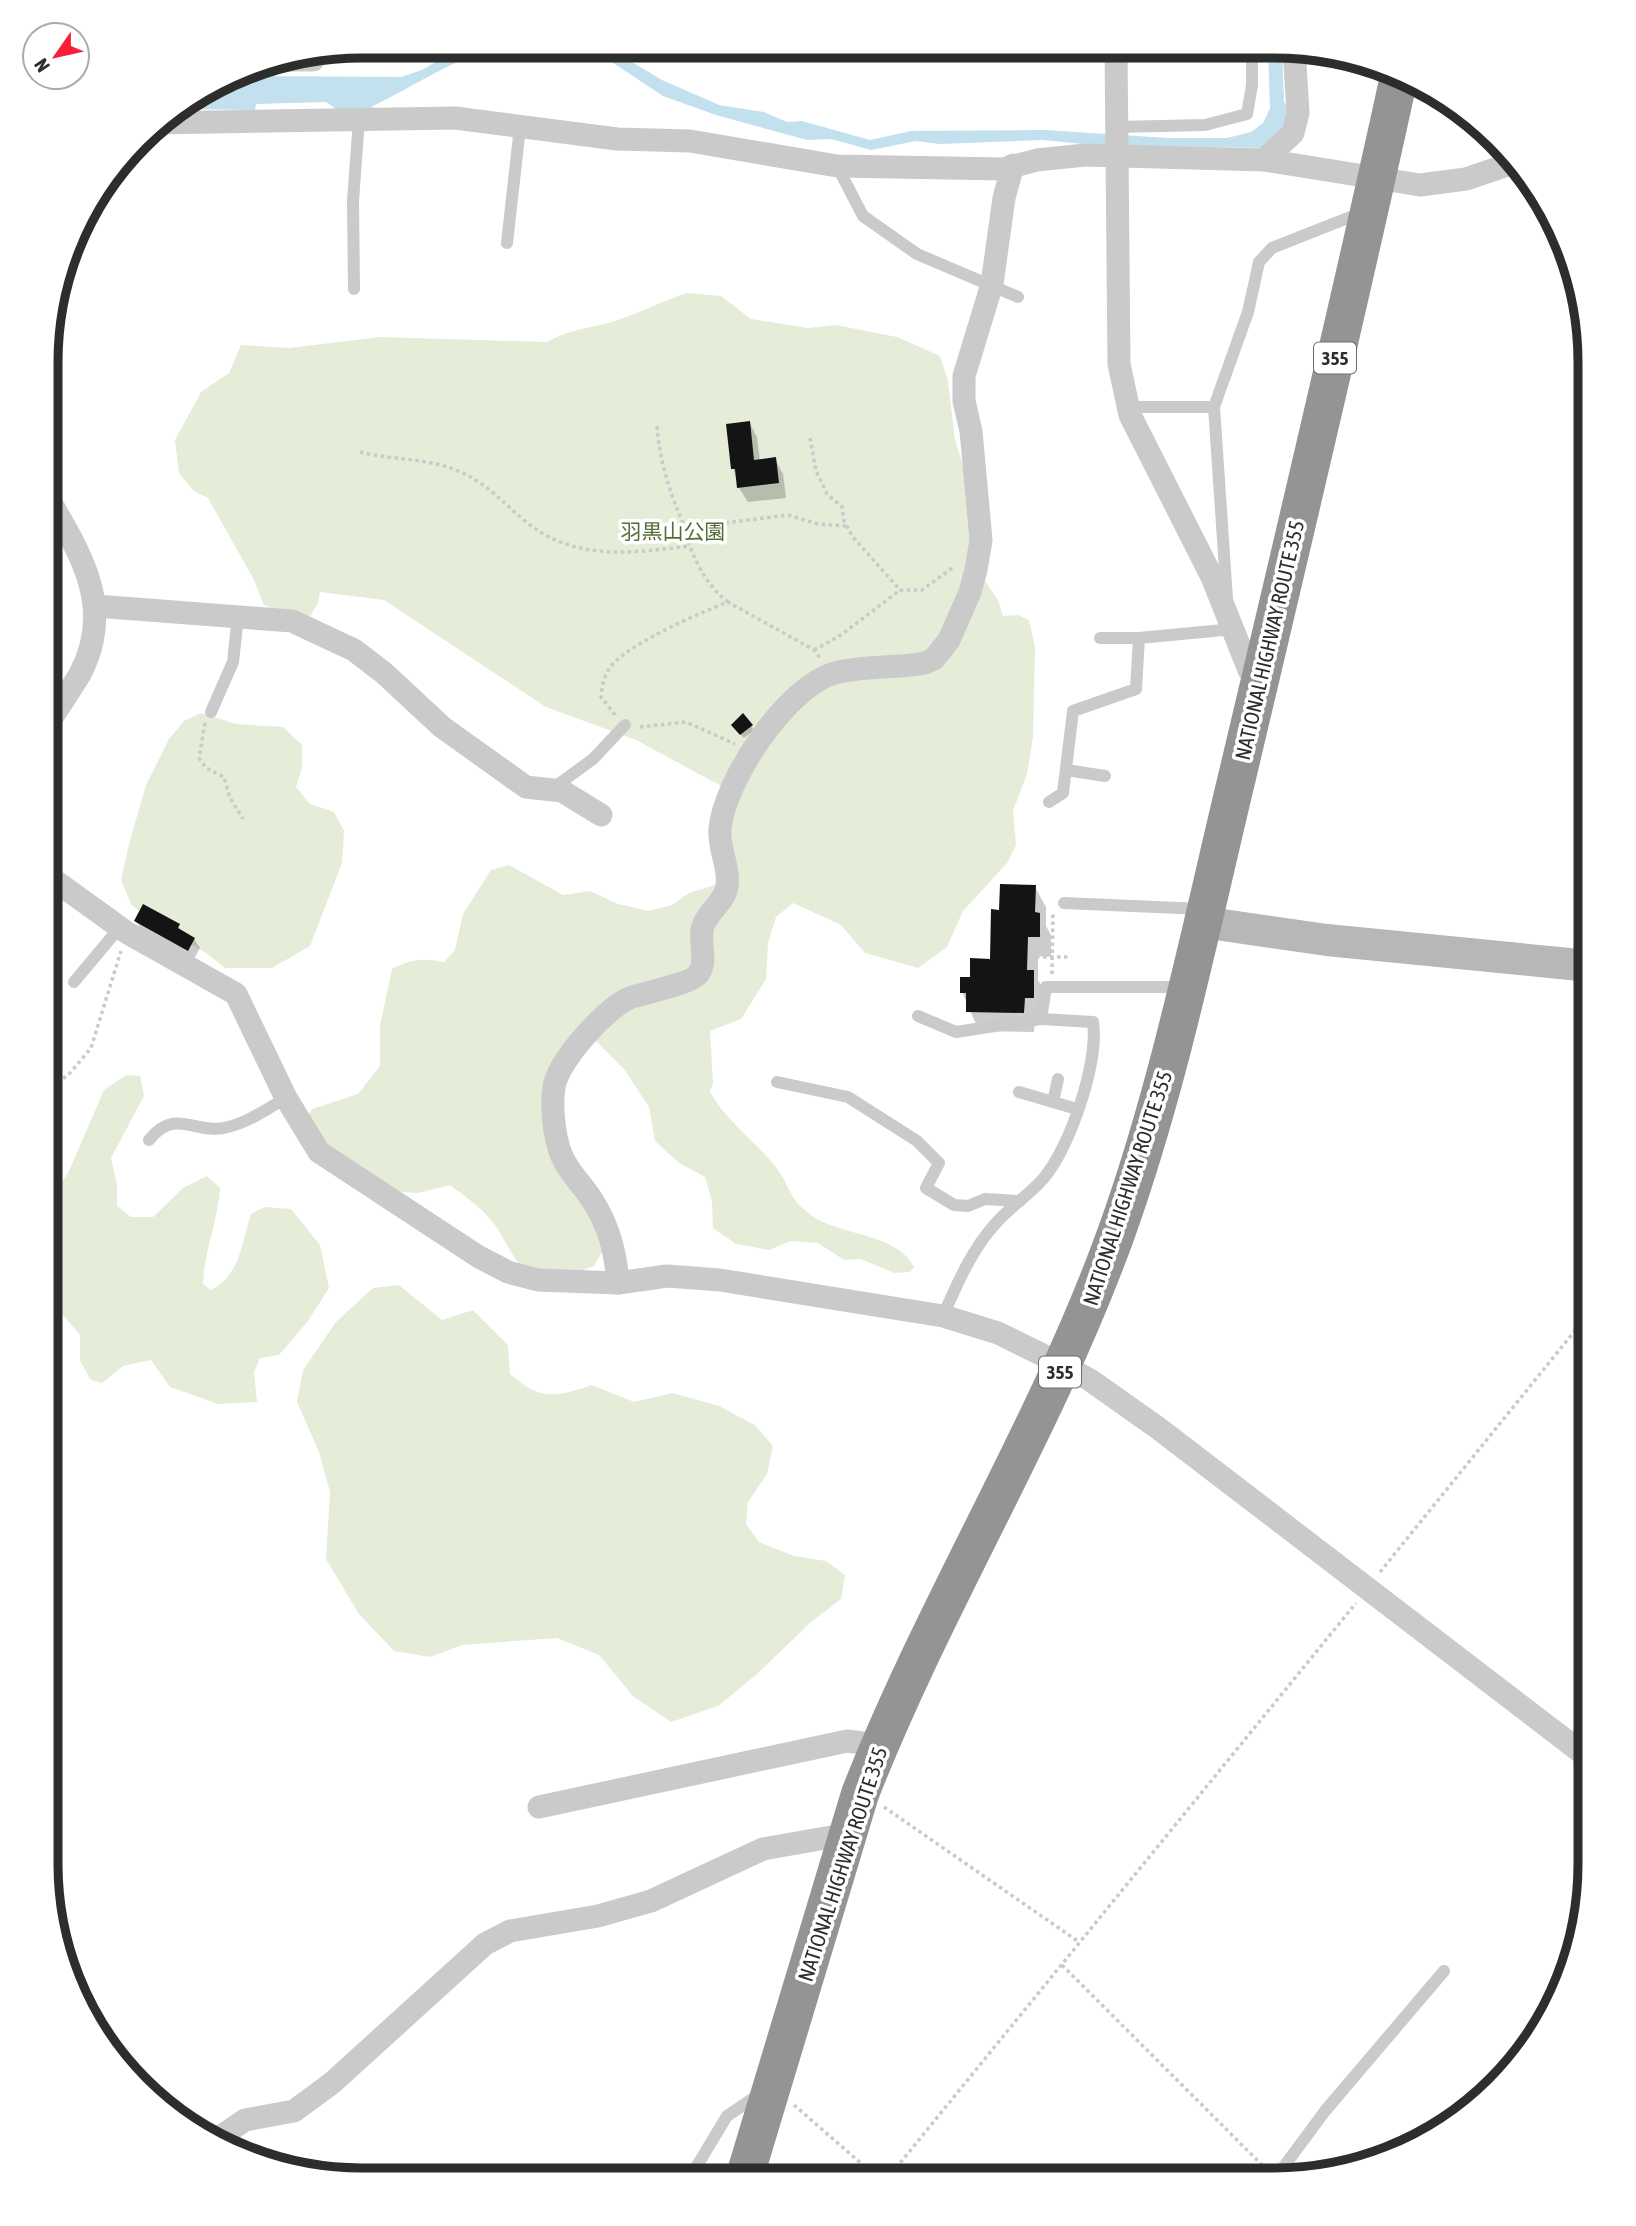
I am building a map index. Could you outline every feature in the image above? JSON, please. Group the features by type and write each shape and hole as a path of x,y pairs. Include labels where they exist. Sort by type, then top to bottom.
{"highway":[{"name":"NATIONAL HIGHWAY ROUTE 355","path":"747,2168 860,1794 879,1745 1063,1365 1117,1230 1154,1121 1260,680 1397,84"}],"street":[{"path":"1116,58 1119,353 1128,407 1230,619 1250,670 1260,680"},
{"path":"1264,160 1293,133 1298,113 1295,58"},
{"path":"185,115 455,118 617,139 690,141 837,166 913,169 1003,169 1013,165 1085,155 1118,143 1264,160 1373,195 1420,185 1442,184 1506,165"},
{"path":"618,1283 616,1255 603,1221 560,1154 553,1090 556,1078 571,1051 620,1004 664,986 691,980 699,974 702,965 702,930 706,917 724,895 728,884 721,846 722,814 750,751 761,736 803,693 833,673 914,666 934,659 954,628 970,592 981,540 971,431 964,401 964,376 992,284 1004,198 1013,165"},
{"path":"58,517 89,574 96,606 81,672 58,708"},
{"path":"96,606 292,621 354,650 384,673 442,727 526,787 552,789 601,815"},
{"path":"58,883 123,929 236,994 286,1098 318,1152 479,1257 523,1278 618,1283 667,1276 720,1280 943,1316 998,1333 1090,1380 1158,1428 1578,1750"},
{"path":"1204,916 1327,940 1578,965"},
{"path":"539,1807 847,1741 879,1745"},
{"path":"223,2135 245,2120 294,2111 332,2083 485,1944 510,1931 598,1916 652,1901 763,1849 848,1834"}],"lane":[{"path":"1118,143 1247,114 1252,85 1252,58"},
{"path":"354,289 353,201 359,118"},
{"path":"507,243 520,127"},
{"path":"837,166 863,216 917,254 992,284 1018,298"},
{"path":"1100,638 1139,638 1230,619 1214,407 1248,312 1259,262 1272,248 1373,195"},
{"path":"1128,407 1214,407"},
{"path":"211,712 233,662 238,615"},
{"path":"1049,802 1063,793 1073,711 1136,689 1139,638"},
{"path":"552,789 593,759 625,724"},
{"path":"1066,770 1105,776"},
{"path":"1064,903 1204,916"},
{"path":"74,982 123,929"},
{"path":"1041,1019 1046,986 1186,987"},
{"path":"918,1016 956,1032 1041,1019 1093,1022 1095,1035 1077,1109 1058,1157 1044,1178 996,1223 979,1245 943,1316"},
{"path":"1053,1102 1058,1079"},
{"path":"777,1082 848,1097 917,1141 939,1163 926,1188 954,1205 968,1206 985,1199 1020,1201"},
{"path":"1019,1093 1077,1109"},
{"path":"149,1140 160,1126 173,1122 226,1128 286,1098"},
{"path":"1284,2168 1325,2111 1444,1971"},
{"path":"696,2168 727,2116 772,2086"}],"path":[{"path":"657,426 660,462 669,493 685,528 689,546 719,595 814,650 833,673"},
{"path":"810,438 821,483 842,507 846,526 900,590"},
{"path":"360,452 382,457 435,461 464,473 488,485 530,525 573,547 627,554 689,546"},
{"path":"685,528 788,515 818,524 846,526"},
{"path":"814,650 841,635 900,590 922,590 955,566 978,562"},
{"path":"728,602 671,627 615,661 606,674 601,697 603,704 625,724 646,728 686,722 750,751"},
{"path":"211,712 203,728 199,758 206,768 223,778 230,798 243,819"},
{"path":"1052,987 1053,904 1064,903"},
{"path":"58,1083 91,1048 107,1003 123,929"},
{"path":"1029,957 1070,957"},
{"path":"896,2168 1578,1327"},
{"path":"860,1794 884,1807 1079,1942"},
{"path":"1061,1965 1263,2168"},
{"path":"772,2086 866,2168"}],"green space":[{"name":"羽黒山公園","path":"687,293 721,296 751,319 808,328 836,325 897,337 940,356 948,381 955,440 969,484 984,579 998,600 1003,616 1018,615 1029,620 1035,647 1033,737 1027,774 1013,811 1016,845 1007,863 963,911 947,947 918,968 865,953 841,925 793,903 776,917 768,943 766,979 741,1019 710,1031 713,1083 710,1092 725,1114 772,1162 796,1202 821,1221 897,1249 914,1267 910,1272 895,1273 860,1259 844,1260 818,1243 791,1241 769,1250 736,1244 713,1228 712,1201 705,1177 679,1163 655,1141 649,1107 624,1069 596,1041 560,1049 546,1078 602,1252 594,1266 578,1272 527,1272 489,1218 450,1185 418,1193 400,1192 331,1153 305,1122 312,1109 358,1094 380,1066 380,1025 392,969 417,960 444,962 455,950 463,914 491,870 509,865 563,895 590,891 618,904 648,911 672,905 689,893 718,884 725,788 636,740 546,707 384,600 320,592 318,603 309,618 290,616 264,605 253,578 208,498 194,491 179,473 175,440 201,392 229,373 241,345 289,348 380,337 547,342 572,331 624,318"},
{"path":"201,713 236,724 283,727 302,745 302,768 296,787 310,804 334,812 344,831 342,863 310,946 272,968 225,968 206,953 145,917 131,904 121,880 146,785 169,739 184,721"},
{"path":"126,1075 140,1076 144,1096 111,1158 117,1185 117,1206 131,1217 153,1217 183,1188 207,1176 220,1188 203,1284 211,1290 221,1284 234,1267 251,1214 264,1207 291,1209 320,1245 329,1288 308,1321 279,1355 260,1358 254,1372 257,1402 218,1404 170,1387 151,1360 123,1366 102,1383 91,1380 80,1361 80,1335 58,1309 58,1240 62,1235 58,1222 58,1189 69,1171 104,1090"},
{"path":"399,1285 442,1320 473,1310 508,1345 510,1374 540,1393 558,1394 592,1385 634,1402 672,1393 719,1406 755,1425 773,1446 767,1474 748,1502 746,1524 759,1542 794,1556 826,1561 845,1575 841,1599 810,1623 757,1674 718,1706 671,1722 633,1696 599,1655 557,1638 462,1645 430,1657 394,1651 359,1614 326,1559 330,1492 319,1452 297,1402 303,1370 336,1322 373,1288"}],"water":[{"path":"442,58 466,58 373,106 369,112 340,112 326,102 256,104 255,110 193,109 227,89 259,76 401,77 422,70"},
{"path":"606,58 625,58 662,80 719,105 764,112 787,122 802,121 870,140 911,131 1045,130 1168,138 1227,138 1251,132 1263,123 1270,108 1268,58 1282,58 1284,102 1291,111 1286,128 1265,148 1094,145 1042,140 939,144 916,141 871,150 831,139 807,140 716,115 663,96"}],"building":[{"path":"750,421 754,460 776,457 779,483 737,488 735,469 731,469 726,424"},
{"path":"743,713 753,725 740,735 731,725"},
{"path":"1000,884 1036,885 1035,912 1040,913 1040,937 1028,937 1027,970 1034,970 1034,998 1025,998 1024,1013 966,1012 966,993 960,993 960,977 970,977 970,958 990,959 991,909 999,910"},
{"path":"143,904 180,924 178,928 195,938 188,951 134,921"}]}
